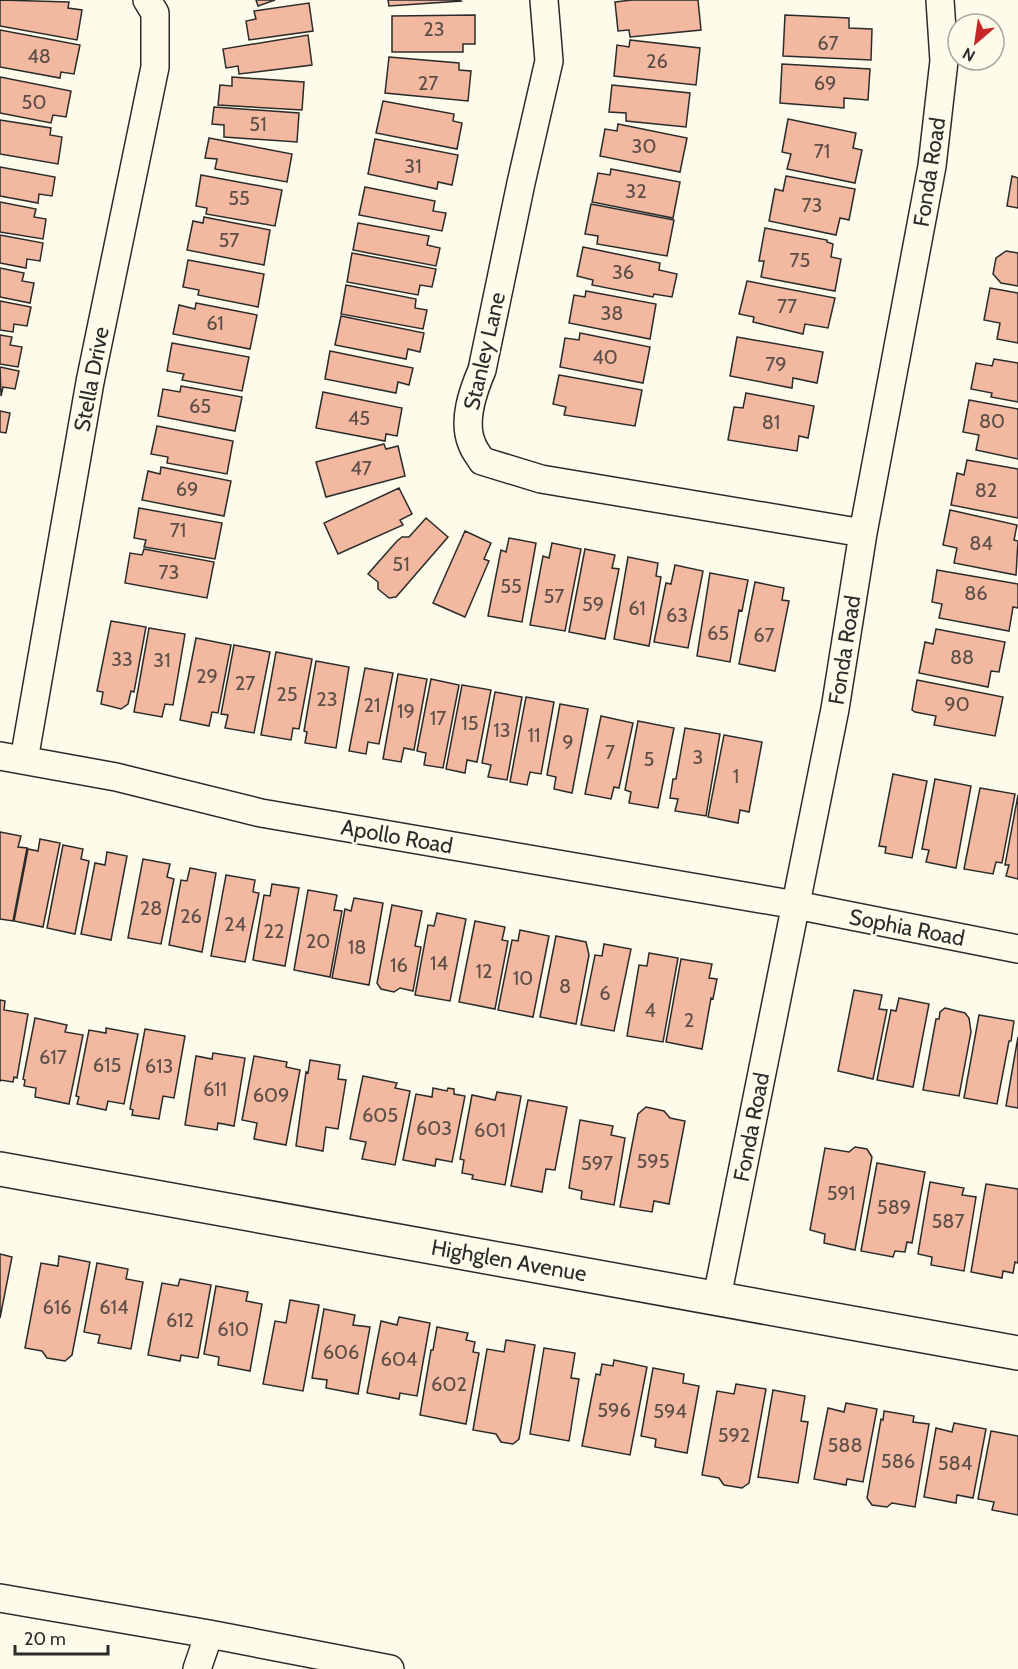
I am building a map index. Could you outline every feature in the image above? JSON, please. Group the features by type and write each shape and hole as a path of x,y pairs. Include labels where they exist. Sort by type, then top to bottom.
{"street":[{"name":"Stella Drive","path":"12,758 155,67 154,13 147,0"},
{"name":"Stanley Lane","path":"544,0 549,61 482,369 472,396 468,420 471,443 482,461 541,479 863,533"},
{"name":"Fonda Road","path":"717,1297 835,709 863,533 932,166 944,61 940,0"},
{"name":"Apollo Road","path":"12,758 116,777 261,813 796,905"},
{"name":"Sophia Road","path":"796,905 1018,949"},
{"name":"Highglen Avenue","path":"0,1169 1018,1353"},
{"path":"0,1598 209,1634 390,1669"},
{"path":"197,1669 209,1634"}],"building":[{"path":"0,0 69,2 68,8 82,10 77,40 0,26"},
{"path":"256,0 275,0 258,6"},
{"path":"388,0 460,0 461,1 389,6"},
{"path":"698,0 701,30 630,37 629,30 618,31 615,2"},
{"path":"309,3 313,31 249,40 246,21 256,19 254,11"},
{"path":"475,15 475,44 463,44 463,52 392,52 392,16"},
{"path":"785,15 849,18 849,28 872,29 871,60 783,56"},
{"path":"0,30 80,45 74,74 61,72 60,78 0,67"},
{"path":"308,35 312,65 239,74 238,66 226,68 223,49"},
{"path":"630,40 700,48 696,85 614,76 617,45 629,47"},
{"path":"389,57 459,63 459,70 471,71 468,101 385,93"},
{"path":"782,64 870,69 868,100 844,98 844,108 780,103"},
{"path":"0,77 71,91 66,117 53,115 51,123 0,113"},
{"path":"232,77 304,82 302,110 218,105 220,85 232,86"},
{"path":"612,85 690,93 686,127 626,121 626,113 609,112"},
{"path":"383,101 454,114 453,121 462,123 457,149 376,133"},
{"path":"214,107 299,113 297,142 224,137 224,125 212,124"},
{"path":"788,119 856,133 853,148 862,150 855,183 787,169 791,154 782,152"},
{"path":"0,120 51,128 50,135 62,137 58,164 0,154"},
{"path":"618,124 687,138 680,172 600,156 605,129 617,131"},
{"path":"209,138 292,154 287,182 215,169 217,159 205,158"},
{"path":"375,139 458,155 452,185 438,182 437,189 368,174"},
{"path":"0,167 55,177 52,196 39,194 38,203 0,196"},
{"path":"611,169 680,182 673,218 592,202 598,173 610,175"},
{"path":"201,175 282,190 275,226 206,214 207,208 196,206"},
{"path":"786,176 855,189 849,220 840,218 836,235 769,221 775,189 783,191"},
{"path":"1012,176 1018,178 1018,208 1007,206"},
{"path":"365,187 435,201 433,211 446,213 442,231 359,215"},
{"path":"0,202 36,209 34,217 46,219 43,239 0,232"},
{"path":"591,204 674,220 667,256 597,244 598,236 585,234"},
{"path":"204,217 270,230 264,265 187,250 193,221 203,223"},
{"path":"358,223 429,236 427,245 440,248 436,266 353,250"},
{"path":"765,228 827,240 833,244 831,257 841,259 835,291 761,277 764,261 759,261"},
{"path":"0,235 43,243 40,261 27,259 26,268 0,263"},
{"path":"583,247 660,263 659,270 677,274 672,297 654,294 653,297 592,285 593,280 577,276"},
{"path":"1006,251 1018,253 1018,286 1001,283 993,274 996,258"},
{"path":"352,253 436,269 432,287 420,285 418,295 347,282"},
{"path":"188,260 264,274 258,307 198,295 199,290 183,287"},
{"path":"0,268 24,273 22,281 34,283 30,303 0,297"},
{"path":"747,281 835,298 828,328 805,324 803,334 753,322 754,317 739,314"},
{"path":"346,285 416,299 415,308 427,310 423,329 341,314"},
{"path":"990,288 1018,293 1018,343 997,339 1000,323 984,320"},
{"path":"586,291 656,304 650,339 569,323 574,295 585,297"},
{"path":"0,301 31,307 27,326 14,324 13,332 0,330"},
{"path":"196,303 257,315 250,349 173,334 179,305 195,309"},
{"path":"341,316 424,333 420,352 408,349 406,359 335,345"},
{"path":"580,333 650,347 643,383 560,367 565,338 579,340"},
{"path":"0,335 12,337 10,345 22,347 18,367 0,364"},
{"path":"737,337 823,352 817,383 793,378 792,388 730,376"},
{"path":"172,343 249,357 242,391 182,380 184,374 167,371"},
{"path":"330,351 413,368 409,385 398,382 396,393 325,379"},
{"path":"994,359 1018,363 1018,402 991,397 992,393 971,389 976,363 992,366"},
{"path":"0,367 19,371 15,389 3,387 1,396"},
{"path":"559,375 642,390 635,426 564,415 566,407 553,404"},
{"path":"181,386 242,397 235,431 158,416 163,389 180,392"},
{"path":"323,392 402,408 397,436 386,434 385,441 316,428"},
{"path":"746,393 814,406 808,438 799,436 797,451 728,440 734,407 743,408"},
{"path":"969,400 1018,409 1018,459 976,450 979,435 963,432"},
{"path":"0,411 10,413 6,433 0,432"},
{"path":"157,426 233,441 227,474 167,463 168,457 151,454"},
{"path":"384,444 386,449 398,446 405,476 326,497 316,462"},
{"path":"967,460 1018,469 1018,518 951,505 957,473 964,475"},
{"path":"161,467 231,481 224,516 142,500 148,471 160,474"},
{"path":"399,488 412,514 400,520 403,525 338,554 324,523"},
{"path":"139,508 222,523 215,559 144,547 146,540 134,538"},
{"path":"950,510 1017,525 1014,540 1018,541 1016,575 954,563 957,548 943,545"},
{"path":"426,518 448,537 396,597 389,598 378,589 378,582 368,574 397,541 402,537 409,537"},
{"path":"465,531 491,543 484,559 489,561 465,617 433,603"},
{"path":"509,538 536,543 522,622 488,616 501,550 506,552"},
{"path":"552,543 581,549 565,631 530,625 543,556 549,558"},
{"path":"144,549 214,562 207,598 125,583 130,553 142,555"},
{"path":"585,549 615,555 612,568 619,569 605,639 569,632"},
{"path":"628,557 658,563 656,576 661,577 649,646 614,639"},
{"path":"675,565 703,571 688,648 654,642 666,583 671,584"},
{"path":"937,570 1018,584 1018,608 1013,607 1009,631 939,618 942,604 932,602"},
{"path":"710,573 748,580 742,611 739,610 730,662 697,656"},
{"path":"755,582 784,588 782,600 789,601 775,671 739,664"},
{"path":"111,621 146,627 134,692 131,691 128,704 121,709 101,704 103,692 97,691"},
{"path":"149,628 185,634 173,705 165,704 162,717 134,712"},
{"path":"936,629 1005,642 999,672 991,671 988,687 919,673 925,642 933,644"},
{"path":"196,638 231,645 218,713 212,712 209,726 180,720"},
{"path":"234,645 270,652 254,733 225,728 228,715 221,714"},
{"path":"276,652 312,659 299,729 293,728 291,740 261,735"},
{"path":"316,661 349,667 336,748 305,743 307,732 304,731"},
{"path":"365,668 393,673 379,744 368,742 366,754 349,751"},
{"path":"398,674 427,679 414,750 404,748 401,762 383,759"},
{"path":"431,679 459,685 443,768 424,765 426,753 417,751"},
{"path":"917,680 1003,697 995,736 934,725 936,716 912,710"},
{"path":"462,685 491,690 477,762 467,760 465,773 446,769"},
{"path":"495,692 522,697 507,780 488,777 491,765 482,763"},
{"path":"526,697 554,702 541,774 530,772 527,785 510,782"},
{"path":"560,704 588,709 572,793 554,789 556,777 547,775"},
{"path":"601,716 633,723 619,788 614,787 611,799 585,794"},
{"path":"638,721 674,728 658,808 629,803 631,792 625,790"},
{"path":"685,728 720,734 706,816 675,811 678,799 670,798 673,779 676,779"},
{"path":"724,735 762,742 749,812 740,810 738,823 708,817"},
{"path":"893,774 927,781 912,858 885,853 886,847 879,846"},
{"path":"935,779 971,786 956,868 926,862 929,850 922,849"},
{"path":"980,788 1015,794 1002,863 996,862 993,874 964,869"},
{"path":"1018,795 1018,879 1006,876 1009,865 1005,865"},
{"path":"0,832 21,836 18,847 27,848 13,921 0,919"},
{"path":"40,839 60,843 43,927 14,921 28,849 38,851"},
{"path":"63,845 83,849 81,859 89,861 75,934 47,928"},
{"path":"107,852 127,856 111,940 81,934 95,863 105,865"},
{"path":"143,859 170,864 167,877 174,879 161,944 128,938"},
{"path":"190,868 216,873 202,952 169,945 181,880 187,881"},
{"path":"226,875 255,880 253,892 259,893 245,962 211,956"},
{"path":"272,884 299,888 285,966 253,960 264,895 270,896"},
{"path":"308,890 337,895 334,910 342,911 330,977 294,970"},
{"path":"354,898 383,903 369,985 332,978 345,909 351,911"},
{"path":"392,905 422,911 415,946 421,947 413,991 400,988 394,992 381,989 377,983"},
{"path":"437,913 466,919 450,1001 415,995 428,925 434,926"},
{"path":"475,921 505,927 502,940 508,941 495,1009 459,1002"},
{"path":"520,930 549,936 533,1017 498,1010 512,940 518,941"},
{"path":"556,936 586,942 589,955 576,1024 540,1017"},
{"path":"604,944 631,949 614,1031 581,1025 595,955 602,956"},
{"path":"649,953 678,958 663,1042 627,1036 639,965 647,966"},
{"path":"681,959 712,964 709,978 717,979 713,999 711,998 702,1049 666,1042"},
{"path":"854,990 882,995 879,1009 887,1010 873,1079 838,1071"},
{"path":"899,998 929,1004 913,1087 877,1080 891,1010 896,1011"},
{"path":"0,1000 5,1001 4,1010 28,1014 17,1078 14,1077 13,1082 0,1080"},
{"path":"945,1008 965,1013 969,1018 971,1032 959,1096 923,1090 936,1019 939,1019 940,1012"},
{"path":"979,1015 1014,1021 997,1104 964,1098"},
{"path":"35,1018 67,1025 65,1032 83,1035 69,1104 35,1097 36,1088 24,1086 25,1080 23,1079"},
{"path":"106,1028 138,1034 124,1104 108,1101 106,1110 77,1104 79,1097 76,1096 89,1030 106,1033"},
{"path":"145,1029 185,1036 174,1098 163,1096 159,1119 132,1115 133,1110 130,1109"},
{"path":"1018,1037 1018,1108 1006,1106"},
{"path":"213,1053 245,1058 234,1126 218,1123 217,1130 185,1125 196,1056 212,1059"},
{"path":"254,1056 287,1062 286,1067 300,1070 286,1145 254,1139 257,1123 242,1120"},
{"path":"310,1060 340,1065 338,1079 346,1080 338,1129 326,1127 323,1151 296,1146 306,1072 308,1073"},
{"path":"363,1076 397,1083 395,1088 410,1091 395,1165 362,1159 366,1142 350,1139"},
{"path":"433,1088 447,1091 448,1088 454,1089 454,1094 465,1096 452,1162 436,1159 435,1166 403,1160 416,1094 432,1097"},
{"path":"497,1092 521,1096 505,1185 472,1179 473,1175 462,1173 464,1160 460,1159 472,1095 495,1100"},
{"path":"528,1100 567,1107 555,1170 546,1169 542,1192 511,1186"},
{"path":"646,1107 664,1111 670,1118 685,1121 669,1204 654,1201 652,1212 620,1207 638,1114"},
{"path":"580,1120 613,1126 611,1135 625,1138 614,1205 581,1199 582,1191 569,1188"},
{"path":"855,1147 867,1149 872,1157 855,1250 824,1243 825,1234 810,1230 825,1148 849,1152"},
{"path":"877,1163 925,1172 912,1243 907,1242 905,1252 895,1251 893,1257 861,1251"},
{"path":"930,1182 964,1188 962,1195 976,1197 964,1271 931,1265 932,1257 918,1254"},
{"path":"986,1184 1018,1189 1018,1263 1015,1262 1013,1273 1003,1271 1002,1278 971,1272"},
{"path":"0,1254 12,1257 0,1318"},
{"path":"59,1256 90,1262 72,1355 65,1361 47,1358 42,1351 25,1348 41,1263 58,1266"},
{"path":"97,1263 128,1269 126,1279 143,1282 131,1349 98,1343 100,1335 84,1332"},
{"path":"180,1279 211,1285 198,1358 181,1355 180,1361 148,1355 162,1283 178,1286"},
{"path":"216,1286 248,1292 246,1301 262,1304 250,1371 218,1365 219,1357 204,1354"},
{"path":"290,1300 319,1305 303,1391 263,1384 275,1321 286,1323"},
{"path":"324,1309 355,1315 353,1325 370,1327 358,1394 326,1388 327,1380 312,1378"},
{"path":"399,1317 430,1323 417,1396 400,1393 399,1399 367,1393 381,1321 397,1325"},
{"path":"437,1327 468,1333 466,1340 475,1342 473,1352 479,1353 466,1424 420,1415"},
{"path":"506,1340 535,1345 519,1439 513,1444 501,1442 496,1434 473,1430 487,1349 504,1352"},
{"path":"544,1348 575,1353 571,1378 579,1379 569,1441 530,1434"},
{"path":"614,1360 647,1367 630,1455 582,1446 596,1374 600,1375 602,1364 613,1366"},
{"path":"653,1368 684,1374 683,1383 699,1386 687,1453 655,1447 656,1439 641,1436"},
{"path":"736,1384 766,1389 749,1483 742,1488 724,1485 719,1478 702,1475 717,1391 734,1394"},
{"path":"773,1390 805,1396 801,1421 808,1422 798,1483 758,1477"},
{"path":"846,1403 877,1409 863,1482 847,1479 846,1485 814,1479 828,1408 844,1412"},
{"path":"884,1411 914,1416 913,1422 929,1424 915,1507 892,1503 887,1507 872,1505 867,1498"},
{"path":"954,1423 986,1429 973,1498 957,1495 956,1503 924,1497 936,1428 952,1432"},
{"path":"991,1431 1018,1436 1018,1515 992,1510 994,1502 978,1499"}]}
